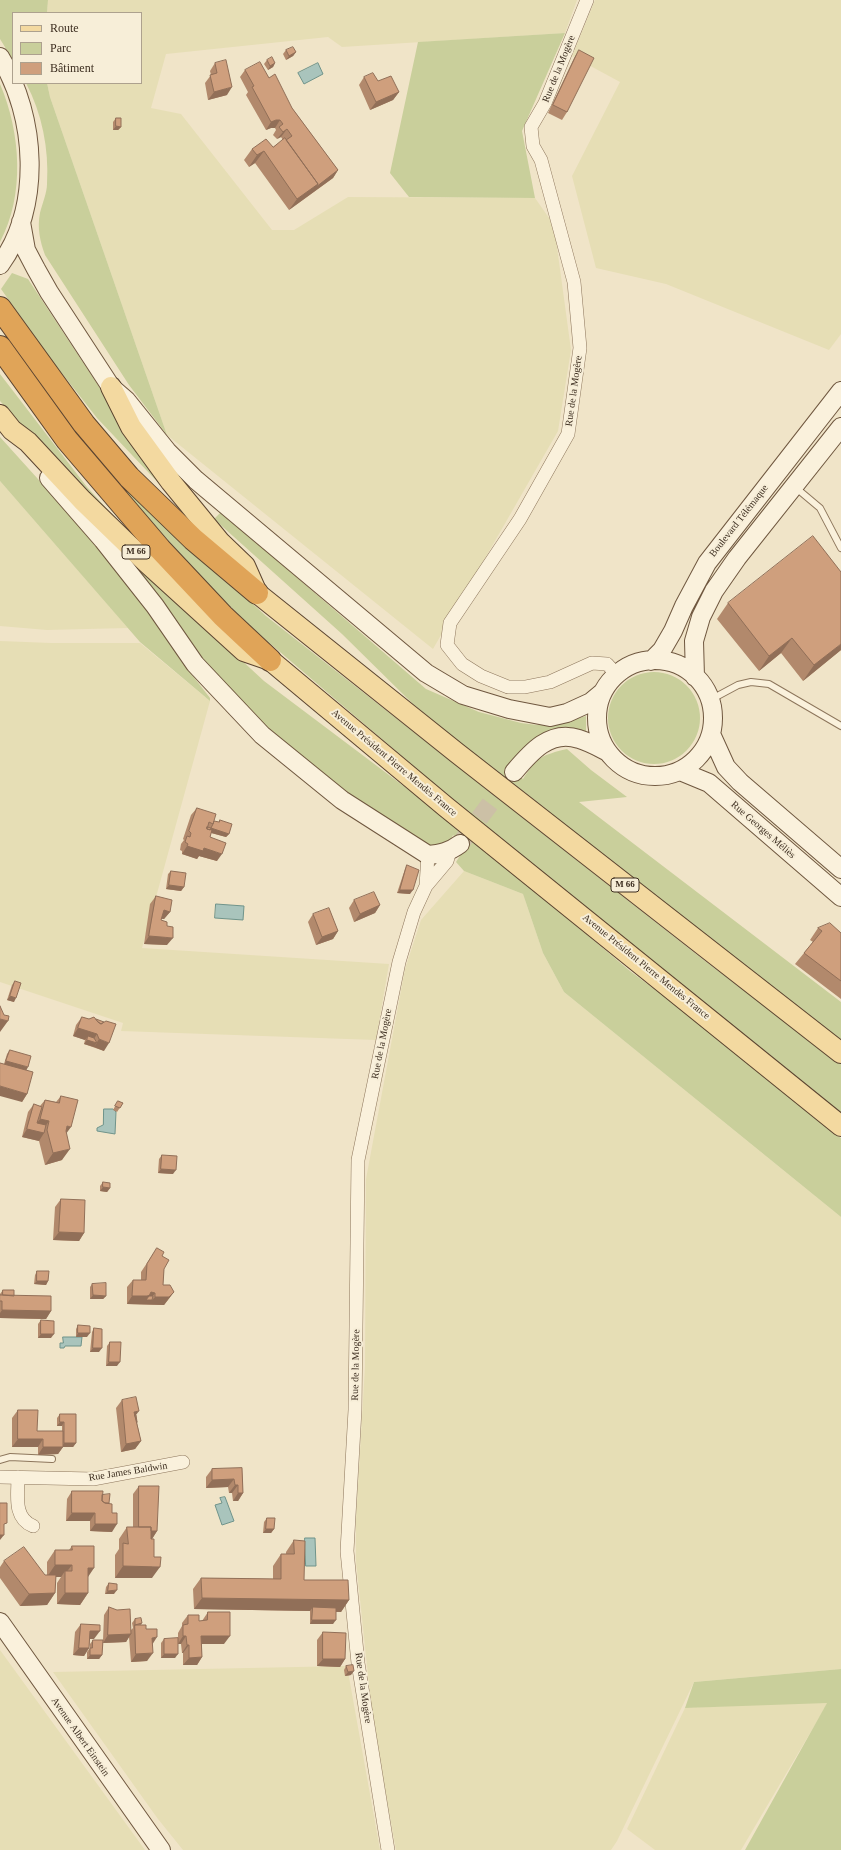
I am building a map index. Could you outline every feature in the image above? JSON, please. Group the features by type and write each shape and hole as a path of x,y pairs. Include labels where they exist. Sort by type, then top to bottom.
{"highway":[{"name":"M 66","path":"0,308 84,424 129,477 193,539 257,593"},
{"name":"Avenue Président Pierre Mendès France","path":"0,347 67,440 129,514 223,616 270,660"}],"main road":[{"path":"0,57 12,82"},
{"path":"0,265 10,251 21,222 29,183 29,157 26,128 13,84"},
{"name":"M 66","path":"21,222 26,250 36,269 49,292 111,387 131,427 171,482 220,542 245,566 257,593 451,748 841,1054"},
{"name":"M 66","path":"111,387 126,400 167,451 196,480 426,673 463,695 509,709 550,717 567,713 590,702 603,692"},
{"name":"Boulevard Télémaque","path":"651,661 662,650 673,631 684,606 707,563 841,391"},
{"path":"6,422 23,448 103,540 155,606 195,664 262,735 342,800 428,855 441,854 455,847"},
{"name":"M 66","path":"6,422 28,442 82,500 139,556 244,651 270,660"},
{"path":"695,677 694,641 701,617 714,591 725,574 841,427"},
{"name":"Avenue Président Pierre Mendès France","path":"270,660 446,807 841,1126"},
{"path":"651,661 667,662 682,667 695,677 704,688 710,700 713,723 711,734 693,762 680,771 667,775 654,776 640,774 617,762 608,752 602,741 597,716 603,692 617,674 633,665 651,661"},
{"path":"711,734 726,767 740,782 838,863"},
{"path":"514,772 533,749 545,741 561,737 578,738 608,752"},
{"name":"Rue Georges Méliès","path":"680,771 709,783 841,897"},
{"name":"Avenue Albert Einstein","path":"0,1622 161,1850"}],"street":[{"name":"Rue de la Mogère","path":"587,0 545,103 531,128 533,146 541,160 574,282 580,348 568,434 520,519 450,623 447,645 462,664 481,676 508,687 525,687 550,682 592,663 607,664 617,674"},
{"path":"426,886 447,861 455,847"},
{"path":"426,886 428,855"},
{"name":"Rue de la Mogère","path":"388,1850 358,1663 347,1550 356,1410 358,1160 399,962 414,912 426,886"},
{"name":"Rue James Baldwin","path":"0,1477 93,1479 183,1462"},
{"path":"18,1477 19,1513 28,1524 33,1526"}],"lane":[{"path":"794,486 820,508 841,548"},
{"path":"710,700 738,685 751,682 769,684 841,726"},
{"path":"0,1460 10,1457 52,1459"}],"shaded area":[{"path":"48,0 577,0 565,33 342,47 328,37 166,54 151,108 181,114 272,230 294,230 348,197 535,198 554,225 571,350 558,431 433,649 167,435 50,97 47,84 142,84 142,12 47,12"},
{"path":"595,0 841,0 841,334 829,350 666,284 596,268 572,176 620,82 572,56"},
{"path":"0,481 128,628 47,630 0,626"},
{"path":"0,641 51,643 140,643 210,701 142,948 389,964 376,1040 121,1031 123,1023 0,982"},
{"path":"464,871 523,894 543,953 564,992 841,1217 841,1669 694,1682 617,1841 611,1850 396,1850 373,1723 356,1561 356,1519 365,1367 366,1179 405,969 421,920"},
{"path":"0,1650 145,1850 0,1850"},
{"path":"347,1666 380,1850 183,1850 158,1819 53,1672"},
{"path":"829,1701 741,1850 655,1850 627,1829 685,1708"}],"green space":[{"path":"0,0 48,0 47,12 12,12 12,58 0,39"},
{"path":"565,33 522,131 535,198 409,197 390,173 418,42"},
{"path":"0,84 7,103 16,143 17,184 14,204 8,224 0,242"},
{"path":"26,84 47,84 50,97 167,435 129,385 45,255 40,240 39,224 40,213 47,187 47,157 40,119"},
{"path":"12,273 28,279 154,470 166,491 97,418 50,358 1,289"},
{"path":"0,374 87,487 116,519 75,484 0,401"},
{"path":"0,437 56,499 145,605 182,662 210,698 210,701 140,642 0,481"},
{"path":"120,480 155,515 266,616 705,961 841,1064 841,1116 467,812 259,634 186,560 117,481"},
{"path":"221,512 426,689 479,712 521,723 537,725 558,724 586,716 586,732 510,769 523,779 536,761 546,755 567,749 591,770 627,797 579,802 841,1002 841,1042 733,959 523,791 478,758 412,703 342,634 214,519"},
{"path":"126,553 264,681 474,839 630,971 681,1009 841,1138 841,1217 564,992 543,953 523,894 464,871 456,862 466,846 453,835 449,843 426,848 335,789 254,719 201,659 124,555"},
{"path":"654,672 671,676 686,686 696,701 700,718 696,735 686,750 671,760 654,764 637,760 622,750 612,735 608,718 612,701 622,686 637,676"},
{"path":"841,1669 841,1850 745,1850 827,1703 685,1708 694,1682"}],"water":[{"path":"318,63 323,74 304,84 298,73"},
{"path":"216,904 244,906 243,920 215,918"},
{"path":"104,1109 113,1109 116,1112 115,1134 97,1131 97,1128 103,1125"},
{"path":"63,1337 82,1337 81,1346 65,1346 64,1348 60,1348 60,1343 63,1343"},
{"path":"225,1497 234,1521 222,1525 215,1505 222,1503 220,1498"},
{"path":"305,1538 315,1538 316,1566 306,1566"}],"building":[{"path":"293,47 296,52 289,56 286,50"},
{"path":"579,50 594,58 567,112 553,105"},
{"path":"272,57 275,63 270,66 267,60"},
{"path":"226,60 232,87 214,92 210,75 217,73 215,63"},
{"path":"260,62 269,78 275,74 292,108 338,170 316,187 318,184 286,140 292,136 287,129 283,132 279,127 283,124 280,120 271,122 252,87 254,86 245,70"},
{"path":"373,73 378,81 391,76 399,92 376,102 364,77"},
{"path":"116,118 121,118 121,127 116,126"},
{"path":"285,138 318,184 297,199 264,151 257,155 252,149 266,139 273,147"},
{"path":"813,536 841,572 841,644 814,665 792,638 769,656 728,603"},
{"path":"197,808 216,814 213,824 209,822 207,829 212,830 210,837 226,843 222,854 204,848 203,851 187,846 188,844 185,842 187,836 190,837 191,833 189,831"},
{"path":"220,820 232,824 229,834 211,828 214,821 219,822"},
{"path":"407,865 419,870 413,890 400,890"},
{"path":"171,871 186,873 184,887 169,885"},
{"path":"374,892 380,905 360,914 354,900"},
{"path":"156,896 172,900 170,912 164,910 161,920 167,922 167,926 173,927 173,938 149,936"},
{"path":"329,908 338,931 322,937 313,914"},
{"path":"830,923 841,933 841,981 804,953 822,931 818,928"},
{"path":"15,981 21,983 16,998 10,996"},
{"path":"0,1006 4,1015 9,1016 8,1021 0,1019"},
{"path":"82,1017 89,1019 94,1017 101,1024 106,1021 116,1024 109,1043 99,1039 97,1034 78,1028"},
{"path":"96,1019 104,1022 101,1024"},
{"path":"88,1036 94,1038 97,1043 87,1040"},
{"path":"10,1050 31,1056 28,1067 6,1061"},
{"path":"0,1063 33,1072 27,1094 0,1086"},
{"path":"61,1096 78,1100 71,1127 67,1126 66,1131 70,1149 53,1153 47,1130 49,1121 40,1119 45,1100 59,1103"},
{"path":"118,1101 123,1103 120,1108 115,1106"},
{"path":"34,1104 42,1107 37,1123 46,1125 44,1133 27,1129"},
{"path":"162,1155 177,1156 176,1170 161,1169"},
{"path":"103,1182 110,1183 110,1188 103,1187"},
{"path":"61,1199 85,1200 84,1233 59,1232"},
{"path":"157,1248 164,1252 162,1256 169,1260 164,1269 163,1285 170,1285 174,1292 169,1297 155,1297 155,1293 151,1292 149,1296 132,1296 133,1280 146,1280 147,1264"},
{"path":"37,1271 49,1271 48,1281 37,1281"},
{"path":"106,1283 106,1296 93,1295 92,1284"},
{"path":"3,1290 14,1290 14,1296 3,1295"},
{"path":"0,1295 51,1296 51,1311 2,1310"},
{"path":"149,1296 153,1296 152,1300 146,1300"},
{"path":"41,1320 54,1321 54,1334 41,1334"},
{"path":"78,1325 90,1326 90,1333 78,1333"},
{"path":"94,1328 102,1329 102,1348 93,1348"},
{"path":"110,1342 121,1342 120,1362 109,1362"},
{"path":"136,1397 139,1411 134,1412 141,1441 126,1444 122,1400"},
{"path":"18,1410 38,1410 37,1431 63,1431 63,1447 43,1447 43,1439 18,1439"},
{"path":"60,1414 76,1414 76,1443 64,1443 64,1422 60,1422"},
{"path":"242,1468 243,1493 238,1493 238,1485 235,1485 234,1479 212,1480 212,1469"},
{"path":"139,1486 159,1486 157,1531 151,1531 151,1527 139,1527"},
{"path":"72,1491 103,1491 102,1501 112,1504 112,1513 117,1513 117,1524 95,1524 95,1513 72,1513"},
{"path":"110,1494 109,1503 102,1501 102,1495"},
{"path":"0,1503 7,1503 7,1523 4,1524 4,1535 0,1535"},
{"path":"267,1518 275,1518 274,1529 266,1529"},
{"path":"127,1527 151,1527 151,1539 154,1539 154,1557 161,1557 160,1567 123,1566 123,1543 128,1544"},
{"path":"294,1540 305,1541 304,1580 348,1580 349,1600 202,1598 201,1578 281,1579 281,1554 294,1554"},
{"path":"72,1546 94,1546 94,1568 88,1568 88,1593 65,1593 65,1571 72,1571 72,1565 55,1565 55,1550 72,1550"},
{"path":"24,1547 45,1575 56,1575 55,1593 29,1594 4,1561"},
{"path":"109,1583 117,1584 117,1590 108,1591"},
{"path":"109,1607 117,1610 130,1609 131,1634 108,1635"},
{"path":"313,1607 336,1608 336,1620 312,1620"},
{"path":"208,1612 230,1612 230,1636 201,1636 202,1657 189,1658 189,1645 187,1645 186,1636 183,1636 183,1625 188,1624 188,1615 199,1615 199,1621 207,1620"},
{"path":"141,1618 142,1623 135,1625 135,1619"},
{"path":"81,1624 100,1625 100,1631 90,1631 89,1648 79,1648"},
{"path":"135,1625 146,1625 146,1629 157,1629 157,1637 152,1638 153,1653 136,1654"},
{"path":"323,1632 346,1633 345,1659 323,1659"},
{"path":"178,1638 178,1654 164,1654 164,1639"},
{"path":"93,1640 103,1640 102,1655 90,1655 90,1648 92,1648"},
{"path":"353,1665 354,1671 348,1672 346,1666"}],"tunnel":[{"path":"463,840 514,772"}]}
